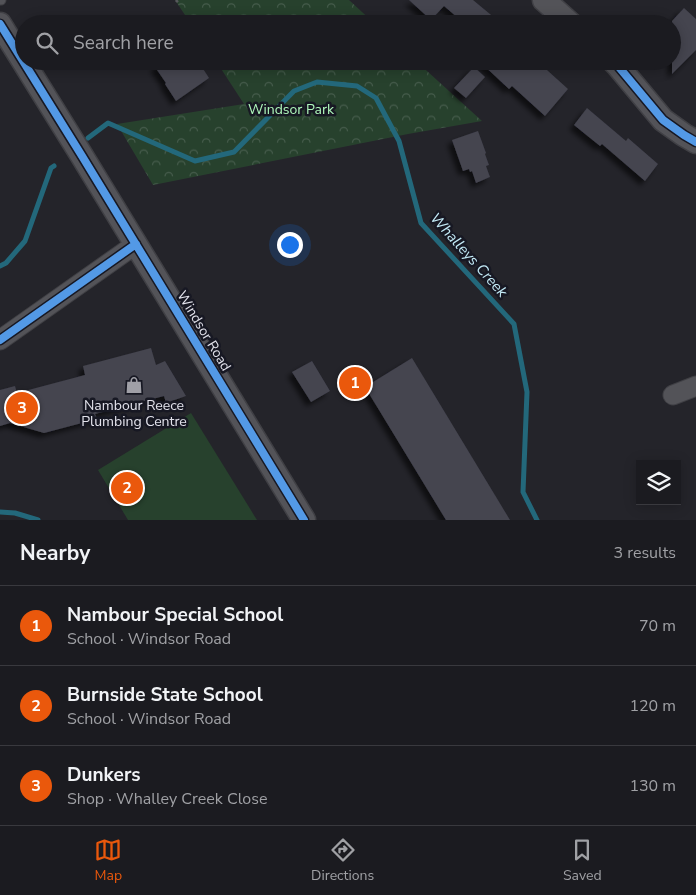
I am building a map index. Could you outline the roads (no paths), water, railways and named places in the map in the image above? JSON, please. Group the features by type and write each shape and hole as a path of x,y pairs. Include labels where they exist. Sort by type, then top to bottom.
{"street":[{"path":"544,0 561,15"},
{"name":"Windsor Road","path":"0,24 15,48"},
{"name":"Windsor Road","path":"29,70 304,520"},
{"path":"621,70 663,120 684,136 696,142"},
{"path":"0,340 136,244"},
{"path":"673,395 696,386"}],"waterway":[{"name":"Whalleys Creek","path":"88,138 108,123 195,161 234,152 294,91 317,82 357,86 376,98 399,141 421,223 514,324 527,392 523,492 537,520"},
{"name":"Whalleys Creek","path":"0,266 6,263 25,241 51,168 54,166"},
{"path":"0,512 15,513 38,520"}],"place":[{"name":"Nambour Special School","path":"355,383"},
{"name":"Nambour Reece Plumbing Centre","path":"134,385"},
{"name":"Dunkers","path":"22,408"},
{"name":"Burnside State School","path":"127,488"}],"park label":[{"name":"Windsor Park","path":"291,109"}]}
